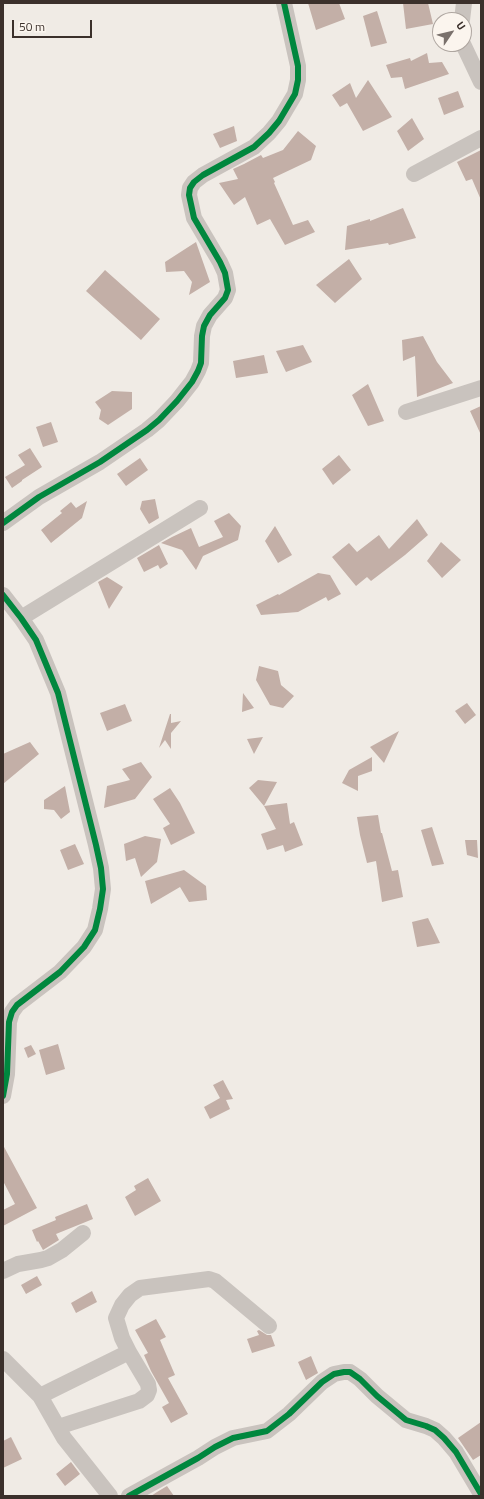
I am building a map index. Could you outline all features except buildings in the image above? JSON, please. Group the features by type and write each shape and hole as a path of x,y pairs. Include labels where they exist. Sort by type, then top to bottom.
{"street":[{"path":"3,523 39,497 100,462 147,430 177,401 192,382 198,371 201,363 204,326 210,315 225,298 228,290 225,274 220,262 194,218 189,199 190,188 194,182 203,175 254,146 269,133 279,121 295,94 298,80 298,66 284,3"},
{"path":"467,52 481,82"},
{"path":"414,174 481,138"},
{"path":"406,412 481,388"},
{"path":"21,618 200,508"},
{"path":"3,595 36,640 58,693 96,845 101,868 103,889 95,930 84,947 60,972 16,1005 12,1012 9,1022 7,1074 3,1096"},
{"path":"3,1271 18,1264 41,1260 52,1256 83,1233"},
{"path":"58,1427 138,1401 147,1395 149,1390 148,1384 122,1338 116,1318 122,1305 130,1295 140,1288 208,1278 215,1281 269,1326"},
{"path":"40,1396 129,1352"},
{"path":"3,1359 40,1396 64,1438 110,1496"},
{"path":"129,1496 233,1438 267,1431 289,1414 322,1382 334,1374 344,1372 350,1372 360,1379 377,1396 406,1420 435,1430 444,1438 456,1452 481,1494"}],"cycle path":[{"path":"3,523 39,497 100,462 147,430 177,401 192,382 198,371 201,363 204,326 210,315 225,298 228,290 225,273 220,262 194,218 189,195 190,188 194,182 203,175 254,147 279,121 295,94 298,80 298,66 284,3"},
{"path":"3,595 36,640 58,693 96,845 101,868 103,889 95,930 84,947 60,972 17,1005 12,1012 9,1022 7,1074 3,1096"},
{"path":"129,1496 233,1438 267,1431 289,1414 322,1382 334,1374 344,1372 350,1372 360,1379 377,1396 406,1420 435,1430 444,1438 456,1452 481,1494"}]}
